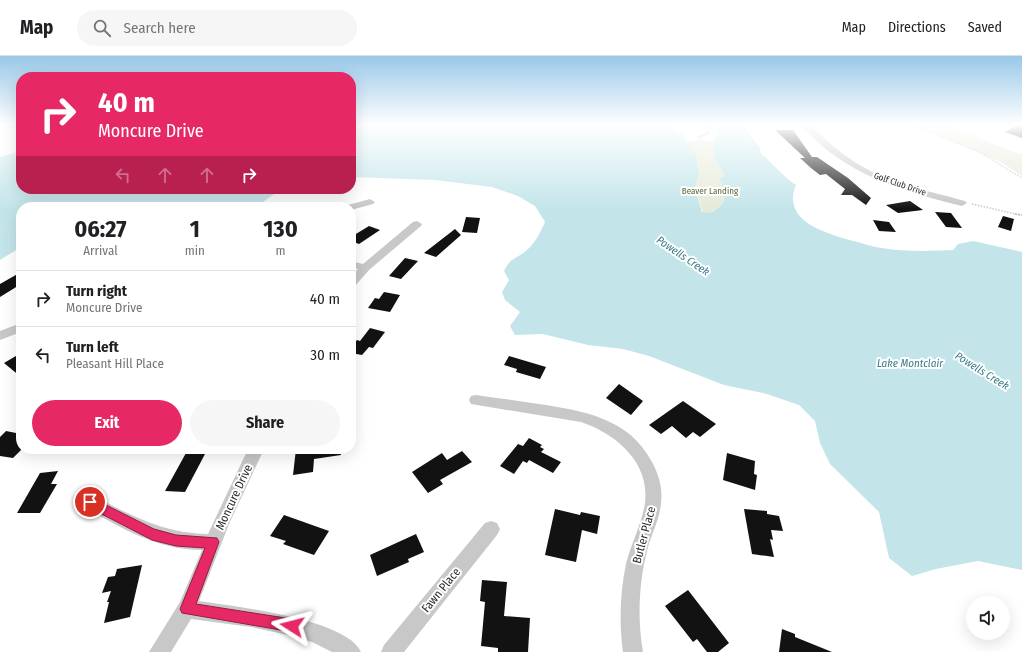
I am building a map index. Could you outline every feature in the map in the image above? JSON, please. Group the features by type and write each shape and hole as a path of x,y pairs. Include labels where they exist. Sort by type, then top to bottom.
{"street":[{"name":"Golf Club Drive","path":"838,153 866,172 907,188 962,202"},
{"path":"356,206 370,202"},
{"path":"356,278 365,268 416,224"},
{"path":"356,265 365,268"},
{"path":"0,336 16,328"},
{"name":"Butler Place","path":"476,400 582,416 594,420 620,433 642,457 651,482 653,503 634,570 631,606 633,652"},
{"name":"Moncure Drive","path":"159,652 187,609 200,580 213,542 254,454"},
{"path":"90,502 152,534 176,540 213,542"},
{"name":"Fawn Place","path":"391,652 491,529"},
{"path":"187,609 292,626 311,631 341,645 351,652"}],"path":[{"path":"981,153 1022,178"},
{"path":"962,202 1022,215"}],"green space":[{"name":"Beaver Landing","path":"691,153 714,153 715,160 725,176 722,185 725,199 719,208 710,213 703,213 695,188 699,174"},
{"path":"980,153 1017,153 1022,155 1022,176 1001,162"}],"water":[{"path":"16,153 16,194 274,194 263,202 16,202 16,250 0,260 0,157"},
{"name":"Lake Montclair","path":"356,153 694,153 696,156 699,174 695,188 702,212 710,213 721,206 724,198 720,178 725,176 715,160 714,153 761,153 796,185 793,198 795,208 801,217 809,224 820,230 875,247 900,250 953,250 958,244 973,241 1022,252 1022,570 978,561 936,569 912,576 889,558 879,512 830,464 820,443 815,421 799,405 767,394 724,385 649,356 623,349 588,345 543,334 515,335 510,326 520,312 505,300 502,292 509,280 504,271 512,260 531,246 536,240 545,222 535,206 518,196 492,187 435,180 356,177"}],"building":[{"path":"799,153 809,153 812,157 817,157 848,178 871,198 866,205 852,195 841,195 845,189 826,174 820,175 800,158 805,158"},
{"path":"910,201 923,210 898,213 886,205"},
{"path":"935,212 951,213 962,228 946,227"},
{"path":"1003,216 1014,219 1011,231 998,227"},
{"path":"466,217 480,218 477,233 462,232"},
{"path":"873,220 889,222 896,232 879,231"},
{"path":"369,226 380,230 359,244 356,243 356,234"},
{"path":"455,229 461,235 436,257 424,253"},
{"path":"405,258 418,261 401,279 389,276"},
{"path":"16,275 16,287 0,297 0,284"},
{"path":"384,292 400,295 390,312 368,308 375,298 379,299"},
{"path":"370,328 385,332 373,348 369,347 362,355 356,354 356,341 357,340 360,341"},
{"path":"16,356 16,373 4,363"},
{"path":"509,356 546,367 540,379 516,372 517,369 504,365"},
{"path":"619,384 643,401 631,415 606,398"},
{"path":"683,401 716,424 700,437 693,432 686,438 672,426 661,434 649,425"},
{"path":"6,431 16,433 17,454 13,458 0,456 0,437"},
{"path":"529,438 542,445 540,447 544,449 541,452 561,462 553,473 529,460 527,463 523,461 514,474 500,466 518,444 523,446"},
{"path":"462,451 472,462 440,480 443,484 428,493 412,472 442,453 447,460"},
{"path":"727,453 755,461 754,474 757,475 755,490 723,480"},
{"path":"185,454 205,454 185,492 165,491"},
{"path":"295,454 341,454 314,459 313,472 293,475"},
{"path":"58,471 51,484 57,484 40,513 17,513 40,473"},
{"path":"555,509 580,515 581,512 600,516 597,534 582,530 576,562 545,555"},
{"path":"744,509 767,511 767,514 779,516 783,531 771,530 773,540 770,539 774,557 752,554"},
{"path":"284,515 329,531 314,555 283,544 286,541 270,536"},
{"path":"416,534 424,552 408,559 409,562 377,576 370,555"},
{"path":"142,565 130,617 104,623 109,602 107,602 111,591 102,593 108,577 115,576 117,569"},
{"path":"482,580 507,582 504,616 530,618 528,652 498,652 498,648 481,646 485,602 480,601"},
{"path":"688,590 729,643 718,652 707,652 697,639 693,642 665,606"},
{"path":"782,629 795,634 795,637 832,652 779,652"}],"route":[{"path":"90,502 152,534 176,540 202,543 213,542 200,580 187,609 292,626"}],"water label":[{"name":"Powells Creek","path":"683,256"},
{"name":"Powells Creek","path":"982,371"}]}
